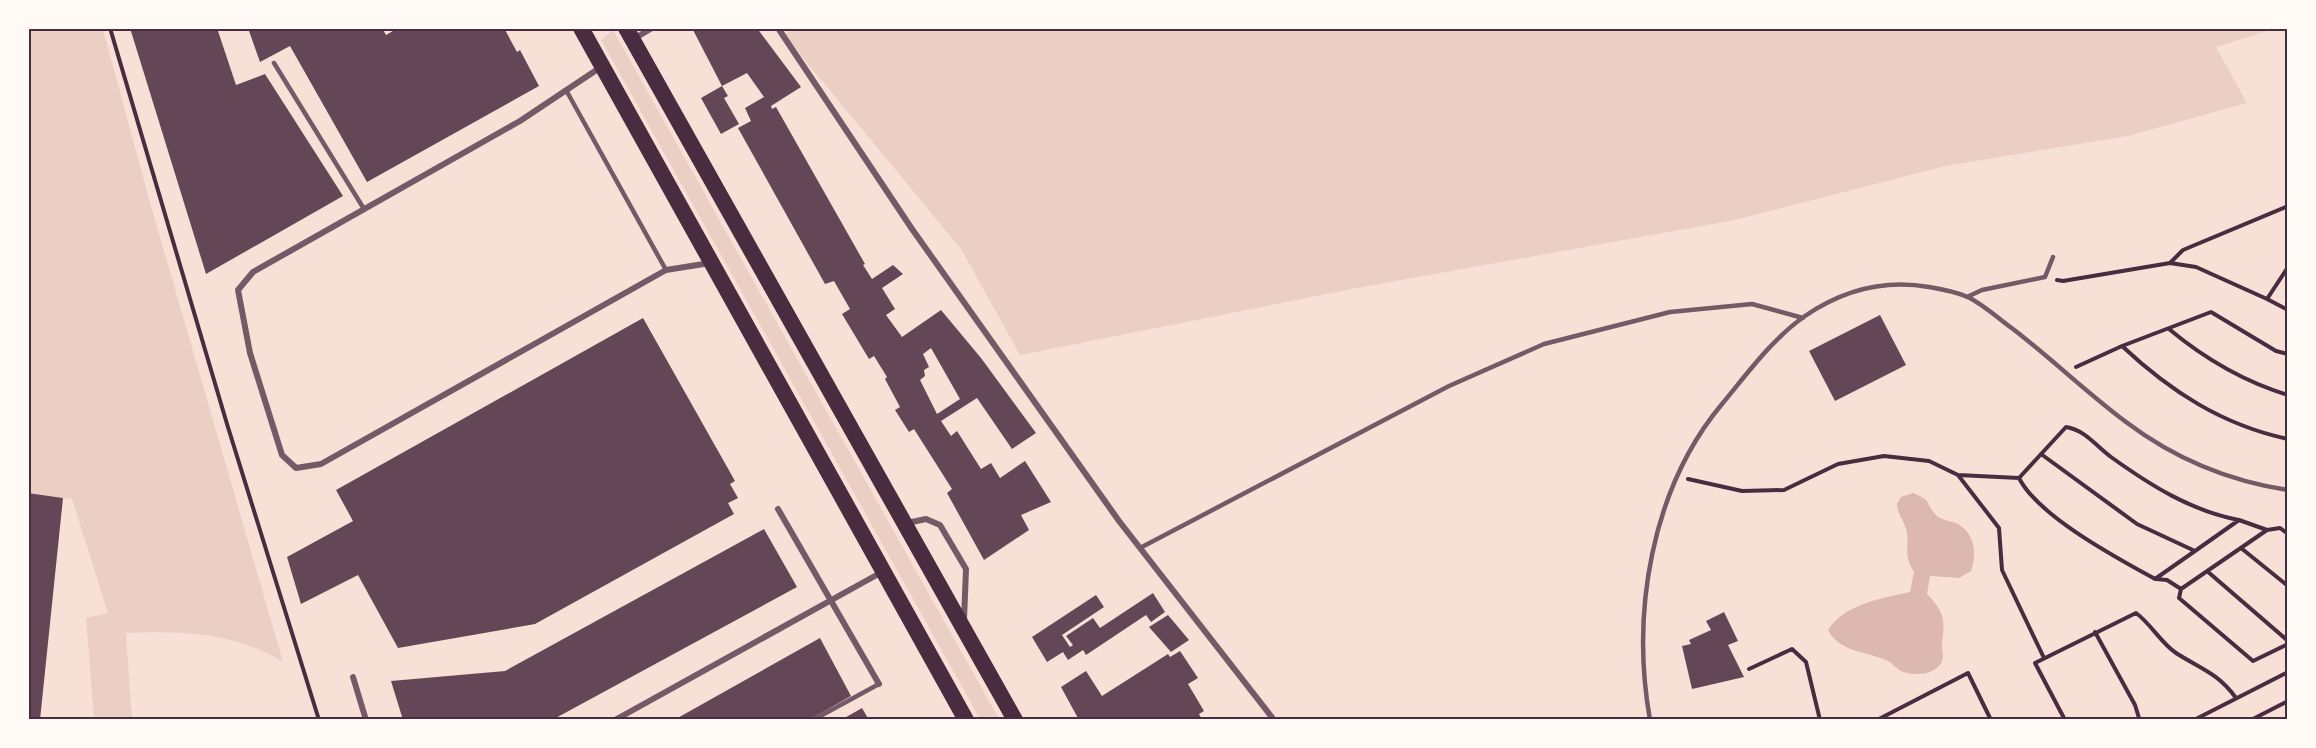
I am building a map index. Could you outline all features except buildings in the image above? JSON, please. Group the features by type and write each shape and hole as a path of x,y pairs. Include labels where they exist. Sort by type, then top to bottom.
{"highway":[{"path":"581,28 966,720"},
{"path":"629,34 1015,720"}],"street":[{"path":"629,34 652,28"},
{"path":"778,28 912,229 1140,548 1274,720"},
{"path":"602,66 520,121 253,272 238,290 250,353 282,455 296,468 321,464 666,270 693,263 712,263"},
{"path":"777,509 879,684"},
{"path":"904,523 926,519 940,525 966,569 964,629"},
{"path":"615,720 884,572"},
{"path":"352,677 366,720"}],"lane":[{"path":"274,63 364,209"},
{"path":"566,90 666,270"},
{"path":"1967,297 1982,290 2045,277 2053,257"},
{"path":"1650,720 1644,682 1642,610 1657,534 1683,464 1713,415 1764,354 1803,318 1832,299 1876,284 1910,284 1967,297 2001,320 2127,423 2185,460 2258,485 2288,490"},
{"path":"1140,548 1449,386 1544,344 1670,312 1752,304 1803,318"},
{"path":"813,720 879,684"}],"path":[{"path":"110,28 227,423 320,720"},
{"path":"2170,263 2183,250 2288,206"},
{"path":"2045,277 2063,281 2170,263 2196,267 2288,310"},
{"path":"2267,299 2287,269"},
{"path":"2066,372 2122,346 2211,312 2276,351 2288,354"},
{"path":"2169,329 2198,353 2252,384 2288,395"},
{"path":"2122,346 2180,396 2223,418 2288,439"},
{"path":"2019,478 2066,427 2078,429 2110,456 2154,486 2216,516 2239,520 2267,530"},
{"path":"2041,454 2137,524 2195,551"},
{"path":"1678,477 1742,491 1784,490 1838,464 1884,456 1929,461 1958,475 2019,478"},
{"path":"1958,475 1999,528 2001,570 2044,658"},
{"path":"2019,478 2025,492 2095,546 2155,579 2167,580 2181,589"},
{"path":"2155,579 2239,520"},
{"path":"2280,528 2288,534"},
{"path":"2207,571 2288,643 2253,661 2179,598 2181,589 2207,571 2241,548 2267,530 2288,528"},
{"path":"2241,548 2288,586"},
{"path":"2065,720 2035,663 2136,613 2174,652 2206,668 2236,698"},
{"path":"2096,632 2135,705 2139,719"},
{"path":"1749,669 1792,649 1806,662 1820,720"},
{"path":"2194,720 2288,672"},
{"path":"1877,720 1968,673 1991,720"},
{"path":"2250,720 2288,700"}],"shaded area":[{"path":"29,28 103,29 149,199 283,662 264,652 227,639 187,633 126,633 132,719 94,719 86,618 108,613 72,499 29,493"},
{"path":"795,28 2274,29 2216,47 2247,103 2128,136 1945,166 1735,220 1357,288 1020,355 961,249 785,34"},
{"path":"613,30 999,719 980,719 601,40"},
{"path":"1913,493 1926,500 1938,517 1964,528 1971,539 1974,551 1971,571 1959,578 1930,576 1927,594 1937,606 1942,617 1943,658 1931,672 1918,674 1904,672 1888,661 1847,647 1833,638 1828,630 1835,621 1854,608 1910,592 1914,572 1907,553 1907,532 1897,503 1901,497"}]}
